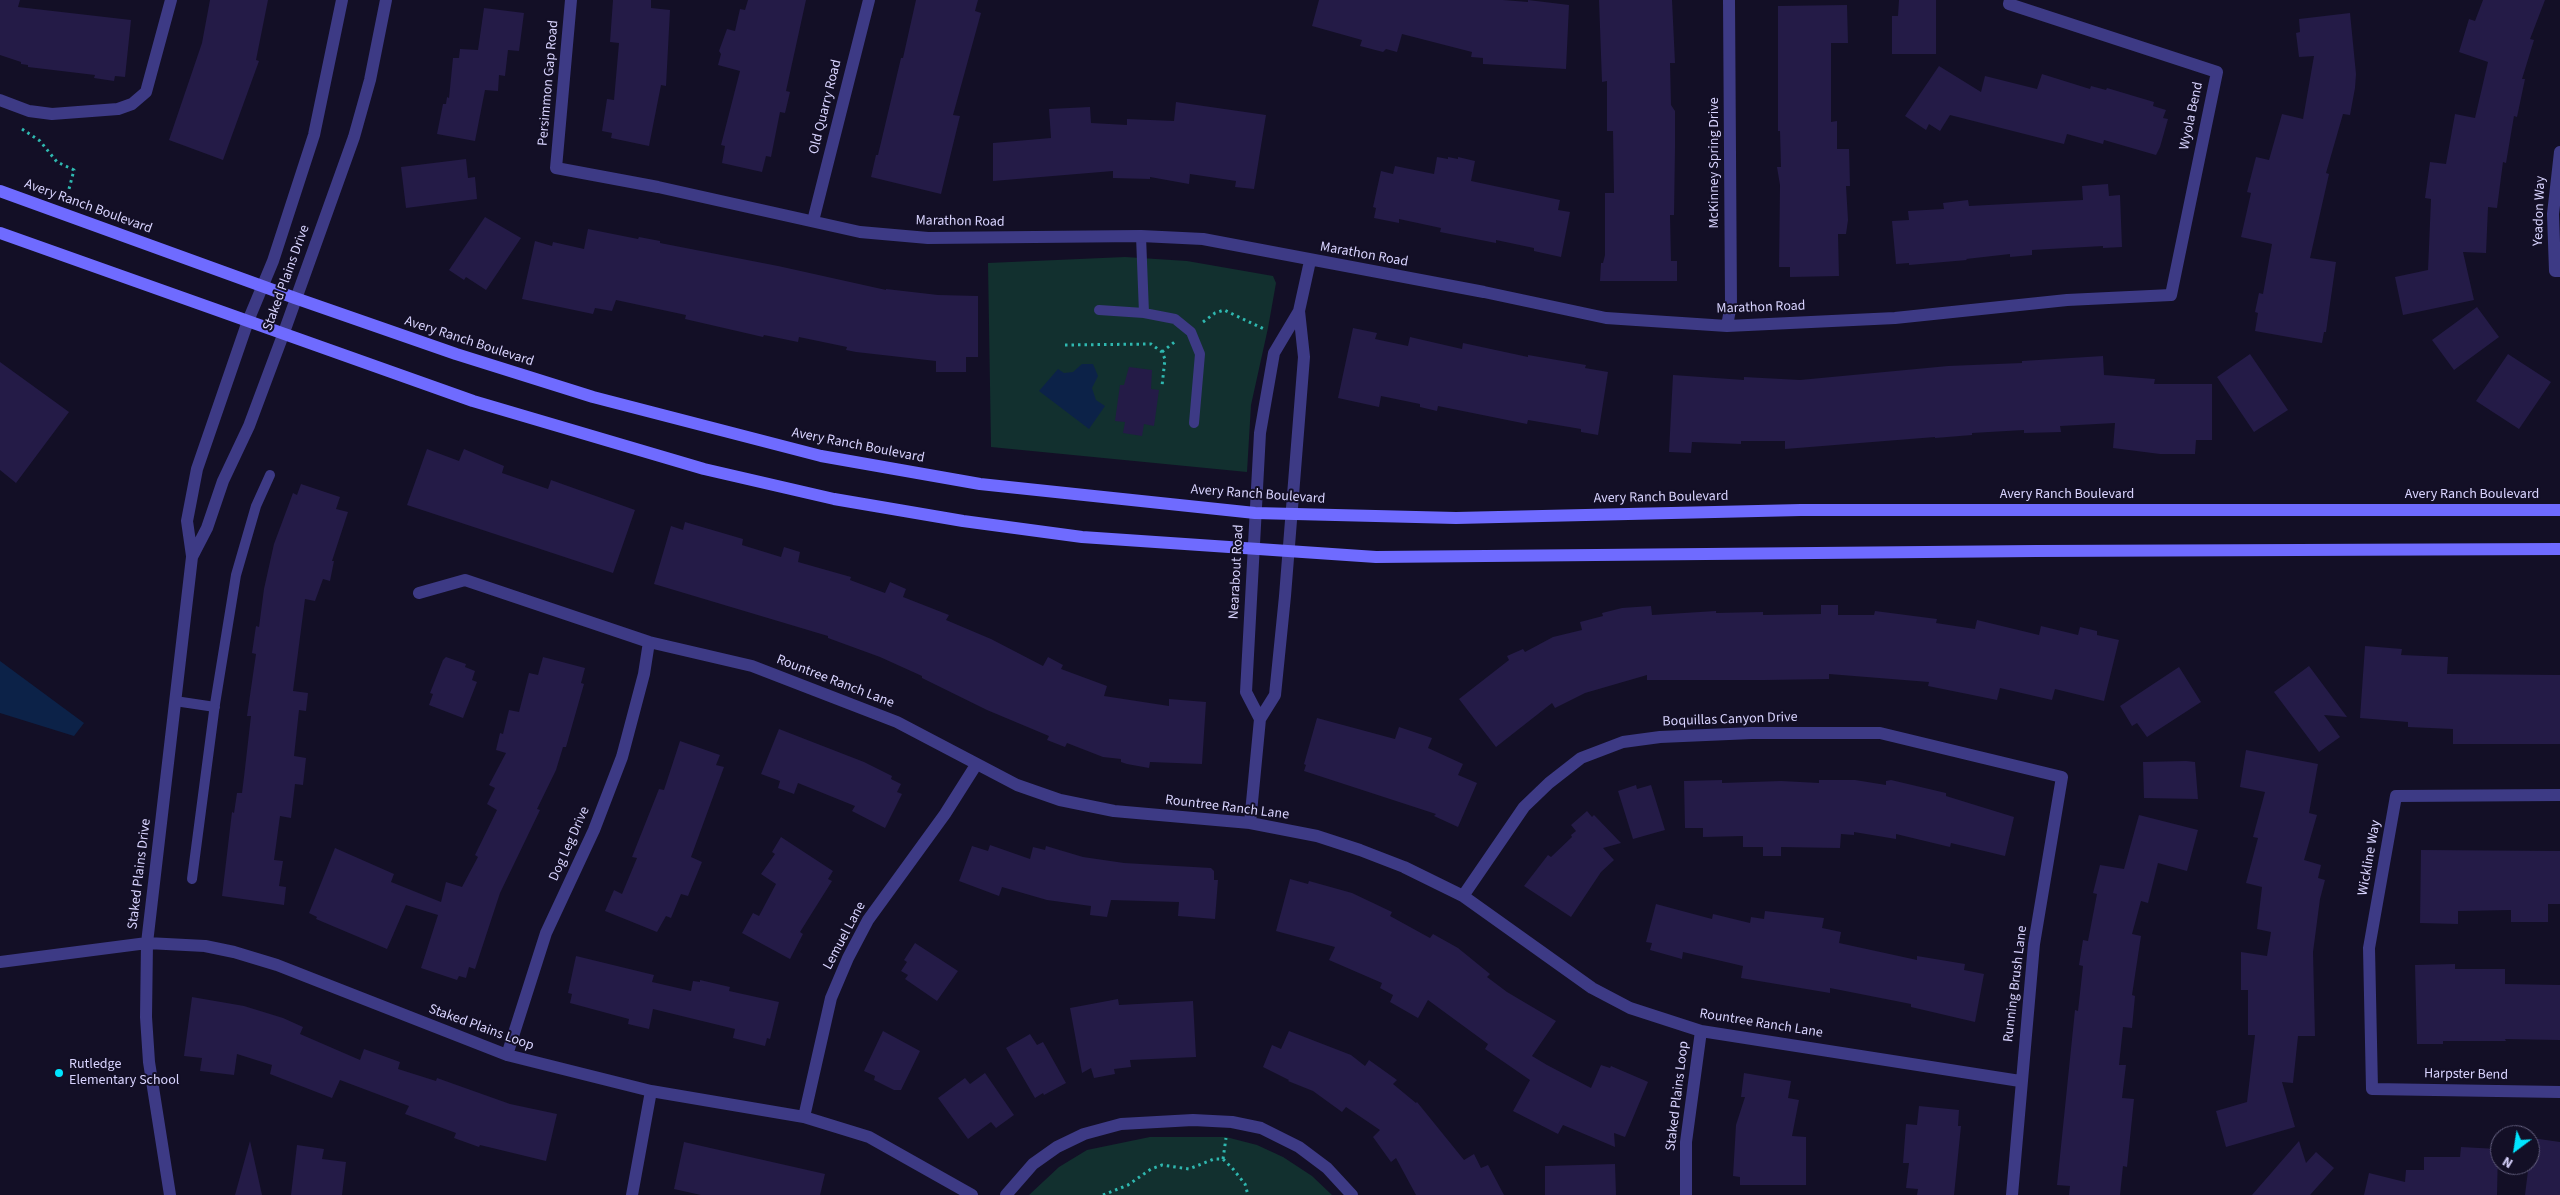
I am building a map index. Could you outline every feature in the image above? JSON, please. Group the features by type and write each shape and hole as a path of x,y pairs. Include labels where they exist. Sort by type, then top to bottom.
{"main road":[{"name":"Avery Ranch Boulevard","path":"0,191 295,298 456,354 592,397 821,456 980,484 1255,513 1456,518 1801,510 2560,510"},
{"path":"0,233 283,335 550,425 704,470 825,497 963,521 1082,537 1288,552 1376,556 2560,549"}],"street":[{"path":"0,100 29,111 52,114 118,108 132,104 146,92 171,0"},
{"name":"Staked Plains Drive","path":"170,1195 149,1062 146,1017 147,943 192,555 187,521 197,469 314,135 342,0"},
{"name":"Staked Plains Drive","path":"192,555 207,528 223,480 249,426 354,136 370,80 386,0"},
{"name":"Persimmon Gap Road","path":"556,168 571,0"},
{"name":"Old Quarry Road","path":"814,222 868,0"},
{"name":"McKinney Spring Drive","path":"1728,0 1731,304 1728,326"},
{"name":"Wyola Bend","path":"2010,0 2010,4 2216,72 2171,295"},
{"name":"Yeadon Way","path":"2557,271 2553,214 2560,152"},
{"name":"Marathon Road","path":"556,168 658,187 860,232 928,238 1141,236 1203,239 1310,261 1484,292 1606,318 1728,326 1895,318 2067,300 2171,295"},
{"name":"Nearabout Road","path":"1260,720 1246,692 1260,433 1274,353 1299,311 1310,261"},
{"name":"Nearabout Road","path":"1250,823 1260,720 1275,695 1304,357 1299,311"},
{"name":"Rountree Ranch Lane","path":"420,593 465,580 649,642 752,666 826,693 896,722 1017,786 1060,800 1114,811 1250,823 1317,836 1360,850 1404,867 1463,896 1592,988 1630,1008 1701,1031 2020,1081"},
{"name":"Dog Leg Drive","path":"507,1056 546,933 594,830 622,757 644,674 649,642"},
{"name":"Boquillas Canyon Drive","path":"1463,896 1524,807 1549,783 1582,758 1623,742 1660,737 1752,733 1880,733 2062,777"},
{"name":"Lemuel Lane","path":"804,1117 831,998 848,958 868,920 945,814 976,765"},
{"name":"Running Brush Lane","path":"2012,1195 2020,1081 2034,944 2062,777"},
{"name":"Wickline Way","path":"2372,1089 2369,948 2396,796 2560,796"},
{"name":"Staked Plains Loop","path":"0,962 147,943 206,946 257,958 507,1056 651,1091 804,1117 869,1137 972,1195"},
{"name":"Staked Plains Loop","path":"1686,1195 1686,1142 1701,1031"},
{"name":"Harpster Bend","path":"2372,1089 2560,1092"},
{"path":"632,1195 651,1091"},
{"path":"1006,1195 1033,1164 1057,1147 1084,1134 1121,1124 1193,1120 1232,1122 1261,1128 1299,1146 1328,1168 1352,1195"}],"lane":[{"path":"1141,236 1144,313"},
{"path":"1099,310 1144,313 1175,319 1191,332 1200,354 1194,423"},
{"path":"192,878 215,707 236,575 256,506 270,475"},
{"path":"175,701 215,707"}],"path":[{"path":"15,126 40,141 57,162 74,170 69,188"},
{"path":"1203,322 1215,313 1224,310 1264,329"},
{"path":"1162,352 1178,340"},
{"path":"1065,345 1151,344 1162,352 1165,358 1162,386"},
{"path":"1223,1159 1226,1137"},
{"path":"1104,1195 1128,1185 1151,1169 1162,1165 1189,1169 1214,1159 1223,1159 1245,1184 1248,1195"}],"green space":[{"path":"1125,257 1187,261 1273,276 1276,283 1251,405 1247,472 991,447 988,263"},
{"path":"1150,1137 1226,1137 1257,1145 1283,1157 1312,1176 1332,1195 1029,1195 1059,1167 1087,1150"}],"water":[{"path":"1082,364 1093,364 1098,376 1092,388 1096,400 1105,406 1089,429 1039,391 1058,369 1064,373 1073,372"},
{"path":"0,661 84,723 74,736 0,713"}],"building":[{"path":"0,0 20,0 18,7 131,20 125,77 115,76 114,81 94,78 95,75 28,67 28,65 21,64 21,62 0,55"},
{"path":"210,0 268,0 256,60 259,61 223,160 169,140 202,43"},
{"path":"613,0 651,0 651,8 670,10 666,86 661,85 649,146 611,138 612,133 602,131 607,99 614,100 619,43 610,42"},
{"path":"748,0 806,0 786,91 790,92 785,113 780,112 771,157 766,156 762,172 722,163 725,146 721,145 740,71 718,65 721,54 719,51 727,29 735,31 740,9 745,10"},
{"path":"916,0 978,0 975,11 981,13 953,115 960,116 941,194 871,177 901,58 903,58"},
{"path":"1319,0 1503,0 1528,2 1528,0 1569,5 1566,69 1483,64 1483,58 1471,57 1472,52 1402,34 1397,52 1386,49 1383,52 1360,46 1362,40 1312,26"},
{"path":"1599,0 1672,0 1675,63 1670,63 1671,105 1675,111 1675,148 1674,215 1670,215 1671,261 1677,261 1677,281 1600,281 1601,263 1603,263 1605,255 1605,193 1614,193 1613,131 1607,131 1607,81 1602,82"},
{"path":"1899,0 1936,0 1936,54 1892,54 1892,16 1898,16"},
{"path":"2483,0 2545,0 2530,39 2534,40 2522,79 2525,79 2517,117 2514,116 2506,163 2503,162 2497,208 2488,207 2486,253 2463,252 2474,300 2403,315 2395,277 2428,270 2431,199 2425,198 2430,162 2446,164 2455,114 2475,118 2488,62 2459,52 2469,19 2475,21"},
{"path":"1847,5 1848,43 1831,43 1831,122 1837,121 1837,149 1849,149 1850,186 1846,186 1848,220 1846,234 1838,234 1839,276 1790,277 1790,267 1779,267 1780,185 1777,167 1781,167 1780,131 1778,131 1778,6"},
{"path":"484,8 524,13 519,51 508,50 505,76 499,75 498,91 485,90 475,141 437,134 443,104 446,104 447,97 449,98 453,58 459,58 460,49 478,50"},
{"path":"2350,13 2356,74 2355,88 2350,115 2343,114 2326,173 2329,174 2310,258 2336,262 2326,332 2324,332 2322,343 2255,331 2258,313 2255,312 2259,293 2263,294 2272,244 2241,237 2251,193 2247,192 2256,157 2269,160 2282,114 2303,119 2314,56 2299,57 2296,33 2300,32 2299,19"},
{"path":"1939,66 1981,92 1985,76 2037,89 2042,74 2090,89 2091,86 2106,90 2107,88 2154,102 2153,106 2166,110 2163,118 2168,119 2160,147 2156,155 2104,140 2103,144 2067,134 2064,144 1950,115 1940,131 1929,124 1926,130 1905,116"},
{"path":"1176,102 1266,115 1254,189 1235,187 1236,181 1190,174 1189,184 1150,177 1150,179 1113,178 1113,171 993,181 993,143 1051,138 1049,109 1090,107 1091,123 1127,125 1127,119 1174,121"},
{"path":"1437,157 1458,159 1458,157 1475,161 1471,181 1560,200 1558,210 1570,212 1561,257 1534,251 1534,248 1496,240 1496,243 1440,232 1441,228 1399,219 1399,223 1374,218 1376,208 1373,207 1381,171 1393,174 1395,166 1434,174"},
{"path":"466,159 468,178 475,177 477,199 406,208 401,167"},
{"path":"2108,184 2109,196 2120,195 2122,247 2103,248 2103,246 2032,250 2032,255 2010,257 2010,254 1967,260 1909,265 1909,263 1896,264 1892,221 1909,220 1908,211 1944,209 1943,203 1968,200 1969,206 2083,200 2082,186"},
{"path":"485,217 521,238 486,290 466,277 464,280 449,270"},
{"path":"588,229 638,239 639,237 660,241 660,243 778,266 886,290 938,295 978,296 978,357 966,357 966,372 936,372 936,361 856,352 846,350 847,347 799,337 798,342 764,335 763,337 685,319 686,315 616,300 612,311 595,308 593,314 522,299 535,241 552,246 553,242 584,249"},
{"path":"2477,307 2499,337 2454,370 2432,340"},
{"path":"1353,328 1377,333 1375,339 1408,346 1410,337 1462,349 1463,343 1528,357 1528,355 1586,365 1585,368 1608,372 1598,435 1581,432 1581,429 1528,420 1527,424 1438,406 1437,411 1420,407 1420,404 1381,396 1379,407 1338,398"},
{"path":"2250,354 2288,410 2254,432 2217,377"},
{"path":"2508,354 2551,382 2519,429 2476,401"},
{"path":"2103,356 2104,375 2155,379 2154,384 2212,384 2212,440 2196,440 2195,454 2160,454 2113,448 2115,423 2060,426 2061,432 2024,433 2024,430 1972,433 1972,435 1785,449 1785,441 1741,441 1741,444 1692,442 1691,453 1669,452 1673,375 1744,380 1744,377 1800,380 1948,366 2022,363 2022,361"},
{"path":"0,362 69,412 16,483 0,470"},
{"path":"1129,367 1152,370 1151,389 1159,390 1154,426 1144,424 1142,436 1123,433 1125,422 1115,421 1120,385 1124,385"},
{"path":"427,449 459,461 464,449 504,466 502,473 548,489 551,480 635,510 613,573 407,505"},
{"path":"301,484 340,497 336,509 348,512 332,561 334,561 330,581 323,579 315,601 305,599 293,691 308,693 306,711 299,710 294,756 306,758 303,785 295,784 291,818 280,816 274,860 283,861 279,886 286,887 284,905 222,896 232,812 234,813 237,793 242,793 251,716 247,716 256,654 252,653 256,626 259,627 264,589 274,544 293,493 297,495"},
{"path":"685,522 743,539 742,545 781,557 784,547 800,552 798,562 851,577 850,580 885,593 890,582 906,589 903,597 949,615 946,620 991,639 1043,666 1048,657 1063,665 1061,669 1107,686 1104,696 1169,706 1169,699 1206,702 1202,764 1150,762 1149,768 1127,764 1121,762 1121,759 1103,757 1067,743 1065,747 1047,740 1049,736 987,710 922,678 922,676 880,657 828,638 828,636 654,584 671,526 683,530"},
{"path":"1821,605 1838,605 1838,615 1874,615 1875,611 1937,619 1936,623 1975,629 1977,620 2039,635 2041,626 2078,635 2080,627 2097,631 2097,635 2119,640 2104,701 2055,689 2052,700 2000,688 1997,700 1928,686 1929,682 1829,674 1829,679 1765,680 1647,680 1647,675 1585,693 1555,708 1552,703 1496,747 1459,699 1509,660 1507,656 1523,649 1525,652 1553,637 1582,630 1580,622 1603,616 1602,613 1622,608 1651,606 1652,615 1716,611 1716,613 1763,612 1763,615 1821,614"},
{"path":"2365,646 2402,649 2401,655 2448,657 2447,674 2560,675 2560,744 2453,744 2453,729 2408,727 2408,722 2360,718"},
{"path":"446,657 466,664 465,667 475,671 472,680 477,682 463,718 429,705 433,694 430,693 443,660"},
{"path":"543,657 585,668 581,683 584,684 566,747 563,747 556,770 537,809 540,810 500,893 475,969 469,967 466,978 459,976 457,980 421,968 438,915 406,905 387,949 316,919 317,917 309,913 335,848 394,874 391,882 441,902 446,882 462,887 478,857 475,855 497,810 487,804 495,788 489,785 506,753 496,750 500,733 503,734 509,710 519,712 529,673 538,675"},
{"path":"2309,666 2347,717 2324,715 2340,737 2319,752 2274,692"},
{"path":"2179,667 2201,702 2147,737 2137,723 2132,726 2120,706"},
{"path":"1317,718 1395,739 1399,727 1432,738 1428,748 1463,764 1458,775 1477,783 1458,827 1434,816 1436,814 1304,771 1306,765 1304,764"},
{"path":"779,729 864,762 892,776 891,779 901,784 897,792 902,794 885,828 852,811 855,806 798,783 794,794 778,788 780,781 761,774"},
{"path":"680,741 720,755 716,765 724,767 691,857 702,862 688,896 681,894 671,918 666,916 657,932 605,911 614,890 622,894 637,858 632,857 659,789 664,790"},
{"path":"2246,750 2318,764 2309,813 2317,815 2304,860 2321,865 2318,878 2325,880 2320,899 2313,952 2315,1036 2298,1036 2293,1083 2282,1082 2295,1127 2226,1147 2216,1111 2247,1102 2255,1035 2248,1035 2248,990 2241,990 2241,952 2267,956 2271,932 2257,929 2262,887 2246,883 2258,838 2253,837 2265,792 2240,787"},
{"path":"2143,762 2195,762 2198,799 2144,798"},
{"path":"1722,780 1722,783 1781,781 1819,783 1819,780 1855,780 1886,785 1886,781 1891,780 1946,793 1946,796 2014,817 2005,856 1951,843 1950,847 1896,834 1896,839 1854,832 1854,835 1841,834 1840,848 1781,847 1781,856 1763,856 1763,847 1743,847 1743,836 1703,837 1703,828 1685,828 1684,781"},
{"path":"1636,785 1637,789 1651,785 1665,830 1633,839 1618,791"},
{"path":"1587,811 1592,817 1594,815 1621,843 1603,848 1614,860 1601,872 1571,917 1524,886 1548,855 1551,857 1572,837 1571,835 1576,831 1571,825"},
{"path":"2139,815 2198,830 2187,871 2158,863 2148,903 2141,901 2132,934 2141,936 2132,995 2135,996 2132,1028 2123,1027 2119,1065 2126,1065 2122,1098 2134,1099 2127,1167 2123,1166 2120,1195 2069,1195 2070,1186 2057,1185 2075,1010 2078,1011 2083,966 2079,965 2083,940 2088,941 2097,894 2093,893 2100,865 2124,869"},
{"path":"781,837 833,871 828,879 832,881 800,932 803,934 790,959 742,933 753,913 759,916 776,884 761,874 775,854 772,852"},
{"path":"990,845 1030,859 1033,847 1045,850 1046,846 1083,857 1124,863 1211,868 1214,871 1214,880 1218,880 1215,919 1178,916 1179,902 1111,900 1107,917 1090,915 1091,906 1047,900 1002,887 999,896 959,881 972,846 988,851"},
{"path":"2421,850 2560,851 2560,904 2548,904 2548,922 2511,922 2511,910 2458,911 2458,924 2420,923"},
{"path":"1290,879 1308,884 1309,881 1352,893 1392,912 1390,916 1430,938 1433,934 1458,948 1490,974 1487,977 1507,992 1556,1021 1532,1056 1547,1065 1591,1088 1601,1065 1610,1068 1611,1066 1648,1082 1625,1137 1614,1133 1615,1147 1563,1125 1558,1134 1513,1111 1530,1080 1485,1049 1488,1044 1428,1000 1418,1018 1390,1002 1393,995 1380,988 1382,983 1329,960 1335,947 1276,931"},
{"path":"1656,904 1712,919 1713,914 1750,923 1751,917 1764,919 1765,911 1824,918 1822,928 1841,932 1839,943 1917,960 1917,956 1965,964 1964,970 1984,974 1975,1022 1911,1007 1911,1004 1830,988 1830,993 1741,978 1743,966 1683,952 1682,959 1650,950 1652,943 1646,942"},
{"path":"915,943 958,971 937,1001 905,979 908,975 901,971 907,962 904,960"},
{"path":"576,956 654,975 652,982 691,991 693,981 700,982 700,980 730,987 729,991 779,1002 770,1039 767,1038 765,1046 733,1038 735,1029 653,1009 649,1029 628,1024 629,1019 570,1003 572,994 568,993"},
{"path":"2455,964 2455,969 2505,969 2505,984 2560,985 2560,1040 2505,1039 2506,1041 2443,1041 2443,1044 2417,1044 2415,965"},
{"path":"192,997 244,1006 283,1018 303,1027 300,1034 360,1060 364,1049 400,1062 398,1069 436,1081 437,1078 510,1104 557,1114 546,1161 480,1145 479,1147 454,1138 456,1133 405,1114 409,1106 340,1080 332,1098 270,1074 272,1065 237,1054 234,1075 200,1071 202,1058 184,1056"},
{"path":"1118,999 1119,1005 1193,1001 1196,1057 1130,1060 1131,1067 1114,1069 1115,1074 1094,1078 1091,1068 1082,1073 1070,1008"},
{"path":"883,1031 920,1051 901,1090 894,1090 874,1080 875,1076 864,1071"},
{"path":"1289,1031 1351,1055 1365,1066 1369,1060 1397,1080 1393,1084 1417,1102 1464,1160 1474,1154 1481,1168 1488,1165 1504,1195 1416,1195 1396,1158 1391,1162 1373,1137 1380,1130 1346,1107 1342,1112 1313,1091 1288,1081 1263,1067 1272,1045 1281,1049"},
{"path":"1030,1034 1037,1045 1043,1042 1066,1083 1035,1098 1006,1048"},
{"path":"985,1073 1014,1115 996,1128 991,1122 968,1139 938,1098 965,1078 970,1084"},
{"path":"1744,1073 1791,1081 1788,1098 1799,1100 1792,1136 1806,1137 1806,1185 1740,1185 1740,1177 1733,1176 1736,1125 1745,1097 1741,1097"},
{"path":"1919,1106 1959,1110 1958,1126 1961,1126 1954,1195 1917,1195 1918,1189 1906,1188 1909,1163 1903,1163 1906,1124 1917,1125"},
{"path":"2540,1139 2560,1142 2560,1195 2525,1195 2527,1175 2540,1175"},
{"path":"250,1141 262,1195 235,1195"},
{"path":"2299,1141 2306,1163 2316,1152 2334,1168 2310,1195 2252,1195"},
{"path":"684,1142 825,1174 820,1195 701,1195 674,1189"},
{"path":"297,1145 324,1149 322,1159 346,1162 342,1195 291,1195"},
{"path":"2461,1147 2490,1149 2490,1175 2497,1175 2497,1195 2364,1195 2369,1173 2405,1182 2406,1170 2424,1170 2424,1157 2460,1157"},
{"path":"1615,1164 1616,1195 1545,1195 1545,1166"}],"place":[{"name":"Rutledge Elementary School","path":"59,1073"}]}
